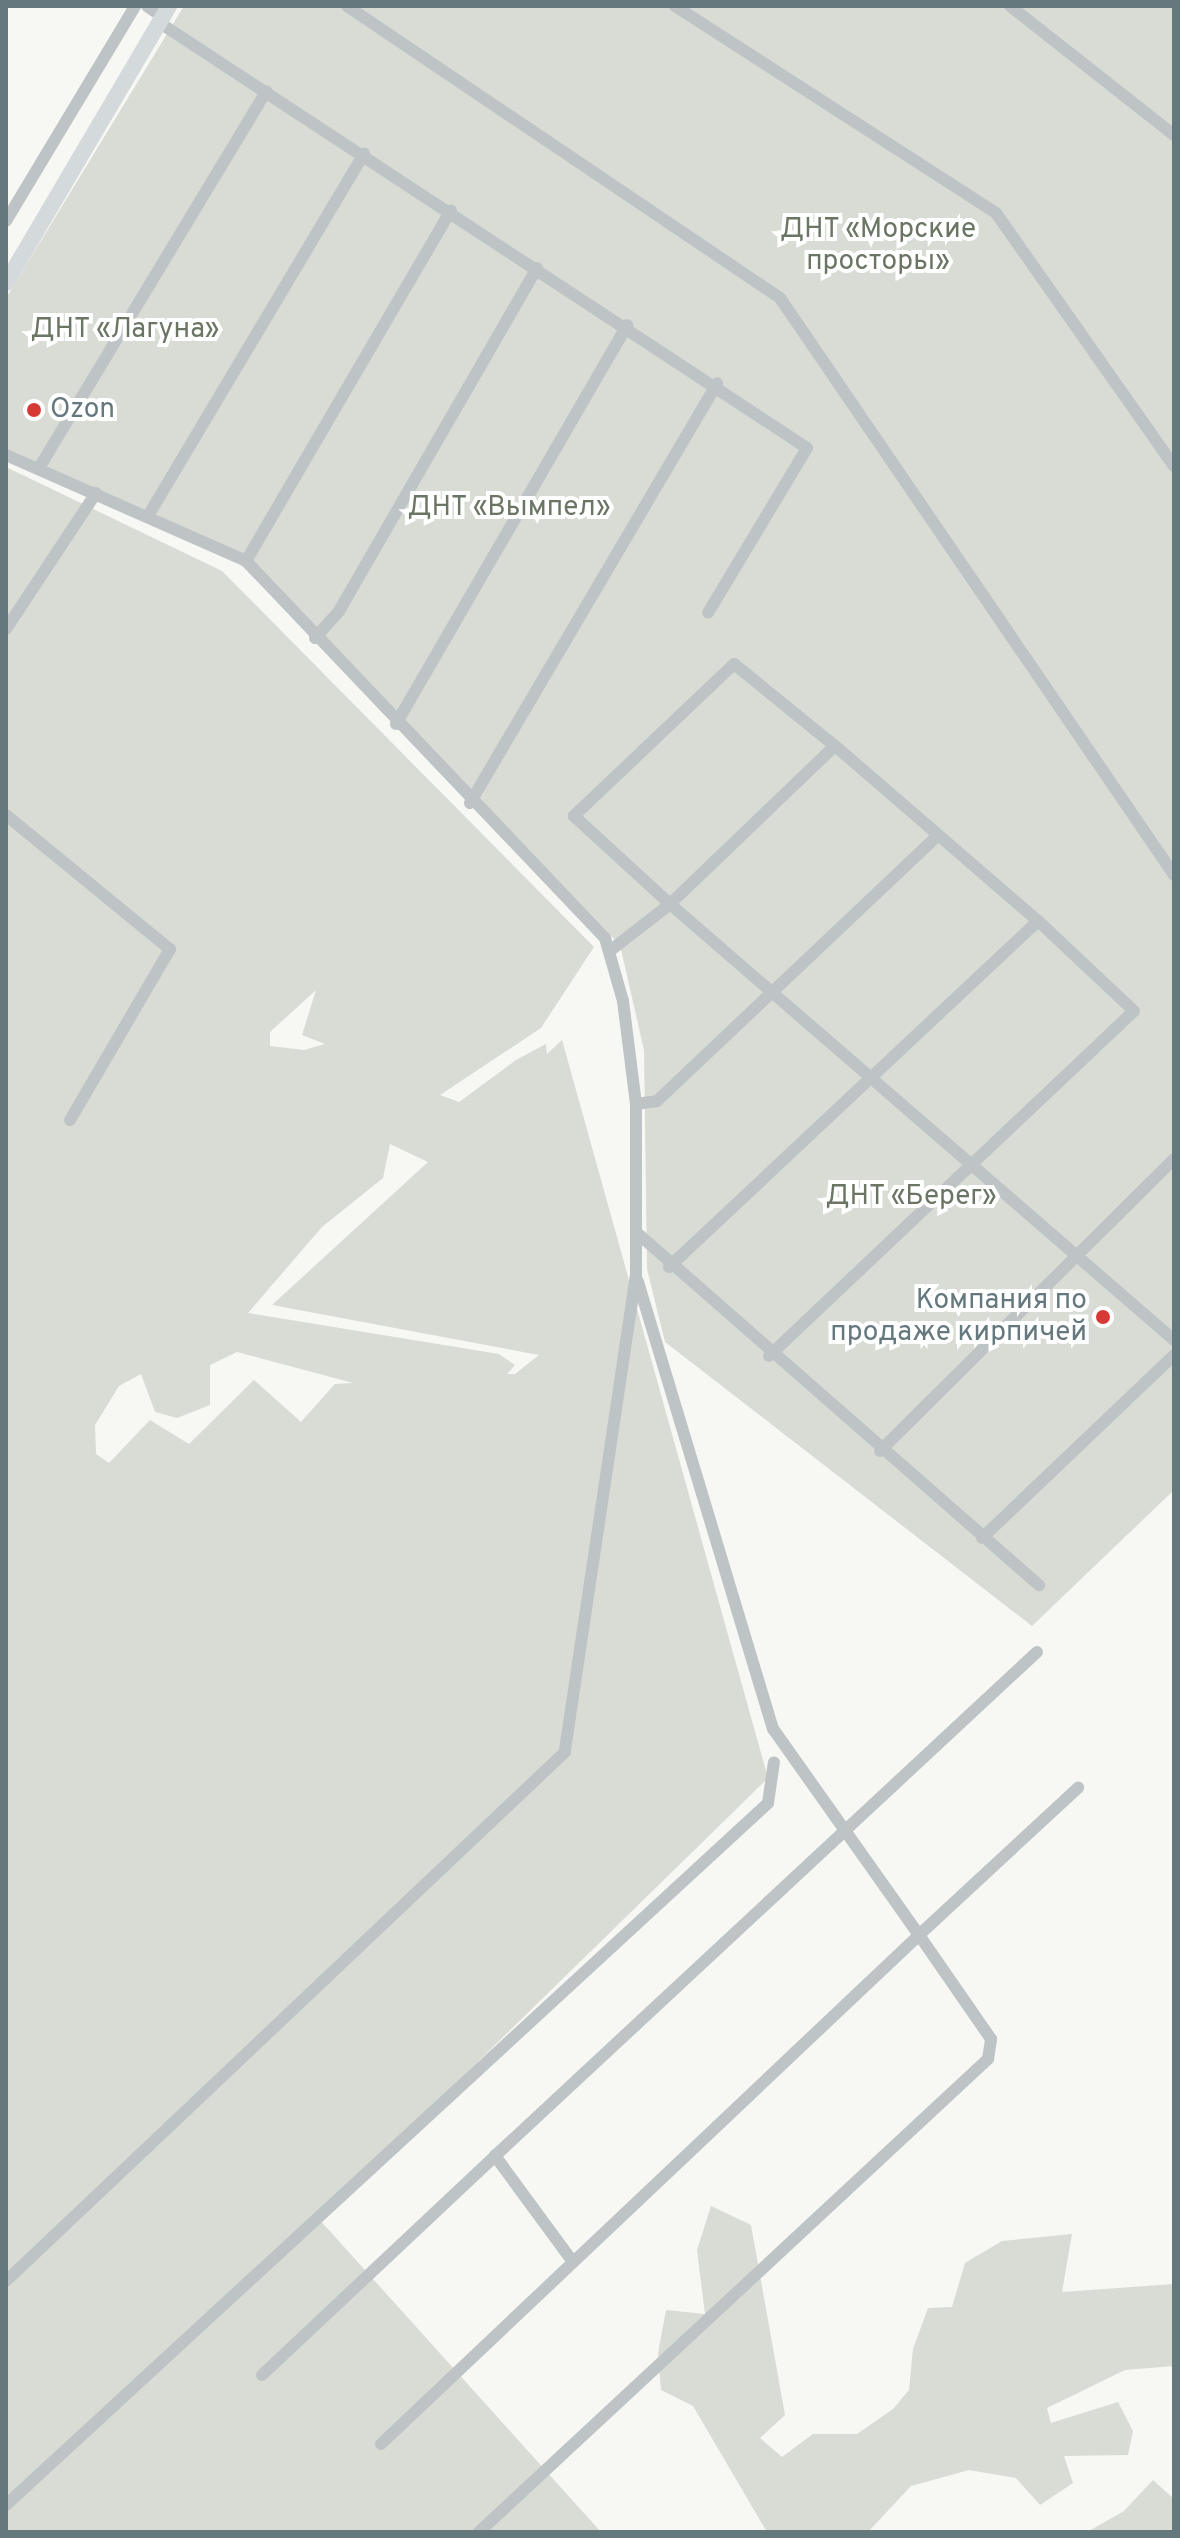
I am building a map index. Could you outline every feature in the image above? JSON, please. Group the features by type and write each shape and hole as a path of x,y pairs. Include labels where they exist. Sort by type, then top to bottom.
{"main road":[{"path":"6,283 164,15"}],"street":[{"path":"6,221 135,6"},
{"path":"147,6 164,15 266,91 717,383 801,442 806,457 708,613"},
{"path":"347,6 780,298 1174,875"},
{"path":"675,6 996,213 1174,466"},
{"path":"1010,6 1174,135"},
{"path":"39,468 266,91"},
{"path":"148,516 364,154"},
{"path":"246,561 451,210"},
{"path":"315,638 339,611 537,268"},
{"path":"396,724 627,325"},
{"path":"470,803 717,383"},
{"path":"6,455 246,561 611,950 636,1104 636,1275 565,1752 6,2281"},
{"path":"6,629 96,493"},
{"path":"769,1356 971,1166 1134,1011 1038,921 835,746 734,664 612,776 576,820 768,993 971,1166 1083,1257 1174,1340"},
{"path":"611,950 670,904 835,746"},
{"path":"6,815 170,949 70,1120"},
{"path":"636,1104 657,1101 938,835"},
{"path":"669,1267 1038,921"},
{"path":"880,1451 1083,1257 1174,1159"},
{"path":"636,1232 669,1267 769,1356 1039,1585"},
{"path":"479,2532 988,2059 991,2039 773,1729 636,1275"},
{"path":"982,1538 1174,1355"},
{"path":"262,2375 1037,1652"},
{"path":"6,2505 768,1803 774,1762"},
{"path":"381,2444 1078,1788"},
{"path":"495,2156 573,2262"}],"green space":[{"path":"184,6 1174,6 1174,1490 1032,1626 665,1342 647,1269 644,1050 620,945 244,554 6,452 6,298"},
{"path":"6,467 222,571 594,947 541,1028 440,1095 459,1102 516,1060 546,1044 547,1054 562,1040 768,1778 318,2218 601,2532 6,2532","holes":["316,990 302,1035 325,1044 304,1050 270,1046 270,1032","390,1144 428,1162 272,1305 539,1355 515,1374 507,1374 515,1365 499,1354 248,1313 322,1227 383,1178","237,1352 353,1383 335,1384 301,1422 254,1380 189,1444 150,1420 109,1463 96,1454 95,1425 119,1386 141,1374 155,1412 177,1418 210,1405 210,1365"]},
{"path":"711,2206 751,2225 785,2415 760,2438 782,2457 813,2434 857,2434 893,2409 909,2390 913,2349 928,2308 952,2307 965,2263 1002,2241 1072,2234 1062,2292 1174,2284 1174,2366 1125,2370 1047,2408 1051,2423 1118,2402 1133,2431 1128,2455 1064,2456 1073,2483 1040,2505 1016,2478 969,2470 911,2486 868,2532 767,2532 693,2406 661,2390 658,2353 666,2310 705,2314 697,2250"},
{"path":"1153,2480 1174,2499 1174,2532 1087,2532 1124,2511"}],"place":[{"name":"Ozon","path":"34,410"},
{"name":"Компания по продаже кирпичей","path":"1103,1317"}],"park label":[{"name":"ДНТ «Морские просторы»","path":"878,246"},
{"name":"ДНТ «Лагуна»","path":"125,330"},
{"name":"ДНТ «Вымпел»","path":"509,508"},
{"name":"ДНТ «Берег»","path":"911,1197"}]}
